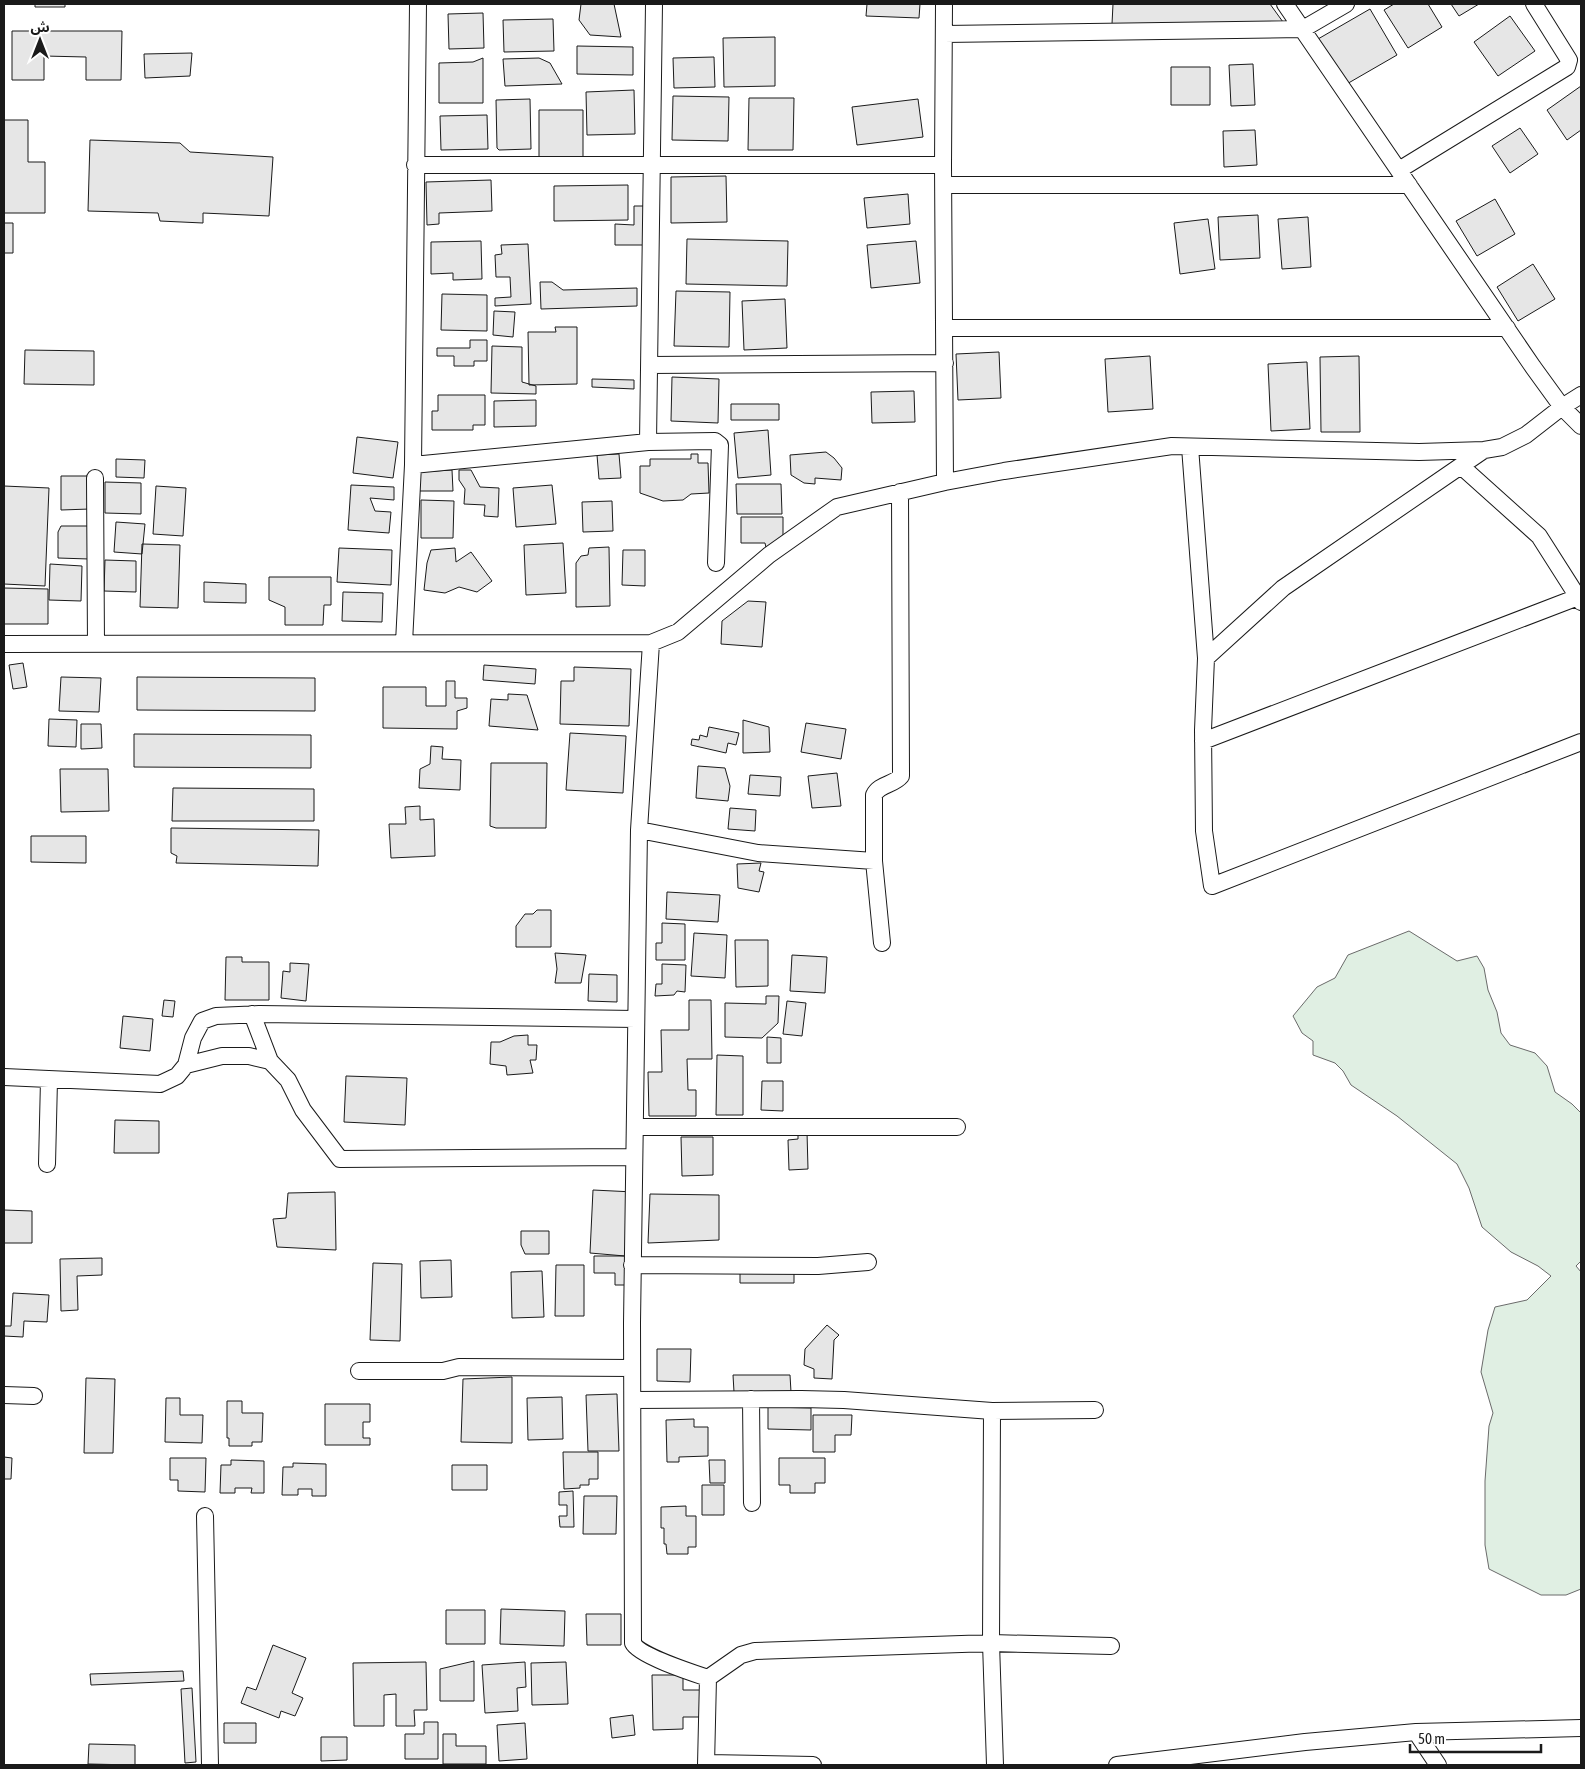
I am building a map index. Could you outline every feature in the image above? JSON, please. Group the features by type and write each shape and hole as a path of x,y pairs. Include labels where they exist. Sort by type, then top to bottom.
{"street":[{"path":"404,643 413,465 418,4"},
{"path":"648,442 654,4"},
{"path":"944,4 945,482"},
{"path":"1285,4 1562,407 1581,426"},
{"path":"944,34 1303,29 1346,4"},
{"path":"1398,170 1567,68 1569,60 1534,4"},
{"path":"415,165 943,165"},
{"path":"944,185 1409,185"},
{"path":"944,328 1507,328"},
{"path":"649,365 945,363"},
{"path":"4,644 651,643 678,632 768,555 837,506 1004,471 1172,446 1419,452 1484,450 1502,447 1526,435 1581,395"},
{"path":"413,465 648,442 714,441 720,446 716,563"},
{"path":"1190,447 1206,658 1203,741 1204,831 1212,886 1581,742"},
{"path":"1206,658 1283,588 1484,450"},
{"path":"1203,741 1580,599 1538,536 1461,466"},
{"path":"95,478 96,644"},
{"path":"882,943 874,861 875,792 901,776 900,492"},
{"path":"651,643 639,830 632,1265 633,1643 635,1647 645,1654 708,1678"},
{"path":"639,830 758,853 874,861"},
{"path":"4,1077 160,1084 178,1076 186,1065 193,1038 202,1021 216,1016 252,1014 636,1018"},
{"path":"252,1014 270,1061 288,1080 303,1110 340,1159 634,1157"},
{"path":"186,1065 222,1056 249,1056 270,1061"},
{"path":"47,1164 49,1080"},
{"path":"635,1127 957,1127"},
{"path":"632,1265 818,1266 868,1262"},
{"path":"359,1371 443,1371 459,1367 632,1368"},
{"path":"4,1395 34,1396"},
{"path":"751,1399 752,1503"},
{"path":"633,1400 844,1400 992,1411 1095,1410"},
{"path":"992,1411 991,1643 994,1765"},
{"path":"206,1516 210,1765"},
{"path":"708,1678 740,1655 755,1650 991,1643 1111,1646"},
{"path":"708,1678 707,1764 813,1765"},
{"path":"1117,1765 1305,1742 1416,1732 1581,1728"},
{"path":"1416,1732 1438,1765"}],"green space":[{"path":"1409,931 1457,961 1477,956 1484,968 1488,990 1497,1012 1501,1033 1510,1045 1535,1053 1547,1066 1555,1092 1581,1113 1581,1261 1576,1266 1581,1272 1581,1589 1566,1595 1541,1595 1489,1569 1485,1545 1485,1481 1489,1426 1493,1413 1481,1372 1488,1330 1495,1307 1527,1300 1551,1276 1538,1266 1511,1252 1482,1227 1469,1188 1457,1164 1397,1116 1351,1085 1343,1071 1335,1063 1313,1055 1313,1041 1302,1033 1293,1016 1317,987 1335,978 1348,955"}],"building":[{"path":"35,4 65,4 65,7 35,7"},
{"path":"581,4 614,4 621,37 590,35 579,20"},
{"path":"867,4 920,4 919,18 866,16"},
{"path":"1113,4 1270,4 1283,22 1112,24"},
{"path":"1394,4 1428,4 1442,27 1408,48 1384,10"},
{"path":"1451,4 1479,4 1459,16"},
{"path":"1370,9 1397,55 1345,85 1318,39"},
{"path":"483,13 484,48 449,49 448,14"},
{"path":"1510,16 1535,51 1498,76 1474,42"},
{"path":"553,19 554,51 504,52 503,20"},
{"path":"12,31 122,31 121,80 86,80 86,57 44,56 44,80 12,80"},
{"path":"775,37 775,86 724,87 723,38"},
{"path":"577,46 633,47 633,75 577,74"},
{"path":"192,53 190,76 145,78 144,54"},
{"path":"714,57 715,87 674,88 673,58"},
{"path":"483,58 483,103 439,103 439,63 473,62"},
{"path":"539,58 550,63 562,84 505,86 503,59"},
{"path":"1253,64 1255,105 1231,106 1229,65"},
{"path":"1171,67 1210,67 1210,105 1171,105"},
{"path":"1581,86 1581,130 1567,140 1547,110"},
{"path":"634,90 635,134 587,135 586,92"},
{"path":"673,96 729,97 728,141 672,140"},
{"path":"749,98 794,98 793,150 748,150"},
{"path":"530,99 531,149 499,150 497,148 496,100"},
{"path":"918,99 923,137 857,145 852,107"},
{"path":"539,110 583,110 583,157 539,157"},
{"path":"487,115 488,149 441,150 440,116"},
{"path":"4,120 28,120 28,162 45,162 45,213 4,213"},
{"path":"1520,128 1538,154 1510,173 1492,146"},
{"path":"1255,130 1257,165 1224,167 1223,131"},
{"path":"90,140 180,143 190,152 273,157 269,216 203,213 203,223 160,221 158,213 88,211"},
{"path":"726,176 727,222 671,223 671,177"},
{"path":"491,180 492,211 439,213 439,224 427,225 426,182"},
{"path":"628,185 628,220 554,221 554,186"},
{"path":"908,194 910,224 867,228 864,198"},
{"path":"1495,199 1515,234 1477,256 1456,221"},
{"path":"634,206 648,206 648,245 615,245 615,224 634,225"},
{"path":"1258,215 1260,258 1220,260 1218,217"},
{"path":"1308,217 1311,267 1282,269 1278,219"},
{"path":"1208,219 1215,269 1180,274 1174,223"},
{"path":"4,223 13,223 13,253 4,253"},
{"path":"687,239 788,241 787,286 686,284"},
{"path":"481,241 482,279 453,280 453,273 431,274 431,242"},
{"path":"916,241 920,283 871,288 867,245"},
{"path":"528,244 531,304 495,306 495,298 511,297 510,277 496,277 495,255 502,254 501,245"},
{"path":"1533,264 1555,299 1518,321 1497,287"},
{"path":"540,282 552,282 563,290 637,288 637,306 541,309"},
{"path":"676,291 730,292 729,347 674,346"},
{"path":"442,294 487,295 487,331 441,330"},
{"path":"785,299 787,348 744,350 742,301"},
{"path":"494,311 515,312 513,337 493,335"},
{"path":"555,327 577,327 577,384 529,385 528,332 556,332"},
{"path":"470,340 487,340 487,361 474,361 474,366 454,366 454,356 437,356 437,348 470,348"},
{"path":"492,346 522,347 522,382 536,386 536,394 491,393"},
{"path":"25,350 94,351 94,385 24,384"},
{"path":"999,352 1001,398 958,400 956,354"},
{"path":"1150,356 1153,409 1108,412 1105,359"},
{"path":"1359,356 1360,432 1321,432 1320,357"},
{"path":"1307,362 1310,429 1271,431 1268,364"},
{"path":"672,377 719,379 718,423 671,421"},
{"path":"592,379 634,380 634,389 592,387"},
{"path":"914,391 915,422 872,423 871,392"},
{"path":"438,395 485,395 485,425 473,425 473,430 432,430 432,411 438,411"},
{"path":"536,400 536,426 494,427 494,401"},
{"path":"731,404 779,404 779,420 731,420"},
{"path":"768,430 771,475 738,478 734,433"},
{"path":"357,437 398,442 393,478 353,473"},
{"path":"826,452 842,468 841,480 815,478 815,484 804,483 791,475 790,455"},
{"path":"619,454 621,478 599,479 597,455"},
{"path":"691,454 698,454 698,463 708,463 709,493 691,494 683,500 663,501 640,493 640,466 650,466 650,459 691,459"},
{"path":"116,459 145,460 144,478 116,477"},
{"path":"452,470 453,491 418,491 418,472"},
{"path":"459,470 471,470 480,487 499,488 498,517 484,516 485,505 464,504 465,489 459,480"},
{"path":"61,476 90,476 90,509 61,510"},
{"path":"105,482 141,483 141,514 105,513"},
{"path":"736,484 781,484 782,514 737,514"},
{"path":"351,485 394,487 394,500 370,498 375,511 391,512 389,533 348,530"},
{"path":"552,485 556,524 516,527 513,488"},
{"path":"4,486 49,488 45,586 4,584"},
{"path":"156,486 186,488 183,536 153,534"},
{"path":"421,500 454,501 453,538 421,538"},
{"path":"612,501 613,531 583,532 582,502"},
{"path":"741,517 783,517 783,537 767,552 765,543 741,543"},
{"path":"116,522 145,524 142,554 114,552"},
{"path":"61,526 90,526 89,559 58,558 58,532"},
{"path":"563,543 566,593 526,595 524,545"},
{"path":"142,544 180,545 178,608 140,607"},
{"path":"609,547 610,606 576,607 576,563 581,556 588,555 589,548"},
{"path":"339,548 392,550 391,585 337,582"},
{"path":"455,548 456,562 471,552 492,581 477,592 459,587 445,593 424,590 427,563 431,550"},
{"path":"623,550 645,550 645,586 622,585"},
{"path":"105,560 136,561 136,592 104,591"},
{"path":"50,564 82,566 81,601 49,600"},
{"path":"269,577 331,577 331,605 324,605 323,625 285,625 285,607 269,600"},
{"path":"204,582 246,584 246,603 204,602"},
{"path":"4,588 48,589 48,624 4,624"},
{"path":"343,592 383,593 382,622 342,621"},
{"path":"748,601 766,602 762,647 721,644 722,621"},
{"path":"23,663 27,687 13,689 9,665"},
{"path":"484,665 536,669 535,684 483,680"},
{"path":"574,667 631,669 629,726 560,724 561,681 574,681"},
{"path":"61,677 101,678 99,712 59,711"},
{"path":"137,677 315,678 315,711 137,710"},
{"path":"446,681 455,681 455,698 467,698 467,708 457,711 457,729 383,728 383,687 426,687 426,706 446,706"},
{"path":"508,694 527,695 538,730 489,726 491,699 508,700"},
{"path":"49,719 77,720 76,747 48,746"},
{"path":"743,720 769,727 770,752 743,753"},
{"path":"806,723 846,729 841,759 801,752"},
{"path":"81,724 101,724 102,748 81,749"},
{"path":"709,727 739,733 736,745 728,743 726,753 691,745 692,739 699,740 700,735 707,737"},
{"path":"570,733 626,736 623,793 566,790"},
{"path":"134,734 311,735 311,768 134,767"},
{"path":"431,746 443,747 442,759 461,760 460,790 419,788 420,769 430,764"},
{"path":"491,763 547,763 546,828 496,828 490,826"},
{"path":"698,766 725,768 730,786 728,801 696,798"},
{"path":"60,769 108,769 109,811 61,812"},
{"path":"837,773 841,806 812,808 808,776"},
{"path":"750,775 781,777 780,796 748,794"},
{"path":"173,788 314,789 314,821 172,821"},
{"path":"420,806 420,820 434,819 435,856 391,858 389,824 406,824 405,807"},
{"path":"730,808 756,810 755,831 728,829"},
{"path":"171,828 319,830 318,866 176,863 177,856 171,853"},
{"path":"31,836 86,836 86,863 31,862"},
{"path":"761,863 759,871 764,872 759,892 738,888 737,864"},
{"path":"667,892 720,895 718,922 666,919"},
{"path":"537,910 551,910 551,947 516,947 516,926 525,914 533,914"},
{"path":"662,923 685,924 685,960 656,960 656,943 662,943"},
{"path":"694,933 727,935 725,978 691,976"},
{"path":"735,940 768,940 768,986 736,987"},
{"path":"555,953 586,955 581,983 555,983 557,969"},
{"path":"792,955 827,957 825,993 790,991"},
{"path":"226,957 242,957 242,962 269,962 269,1000 225,1000"},
{"path":"290,963 309,964 306,1001 281,998 283,971 290,972"},
{"path":"662,964 686,965 685,992 677,991 674,995 655,996 656,984 662,984"},
{"path":"589,974 617,975 617,1002 588,1001"},
{"path":"766,996 779,996 778,1023 762,1038 725,1037 725,1003 766,1004"},
{"path":"164,1000 175,1001 173,1017 162,1016"},
{"path":"689,1000 711,1000 712,1059 687,1059 688,1090 696,1090 696,1116 649,1116 648,1072 662,1072 661,1030 689,1030"},
{"path":"787,1001 806,1003 802,1036 783,1034"},
{"path":"123,1016 153,1019 150,1051 120,1048"},
{"path":"528,1035 528,1045 537,1045 536,1060 530,1060 533,1073 507,1075 506,1066 490,1064 491,1042 500,1042 514,1036"},
{"path":"767,1037 781,1038 781,1063 767,1063"},
{"path":"717,1055 743,1056 743,1115 716,1115"},
{"path":"346,1076 407,1078 405,1125 344,1122"},
{"path":"762,1081 783,1081 783,1111 761,1110"},
{"path":"115,1120 159,1121 159,1153 114,1153"},
{"path":"798,1132 807,1132 808,1169 789,1170 788,1140 798,1139"},
{"path":"681,1137 713,1137 713,1175 682,1176"},
{"path":"593,1190 634,1192 625,1256 590,1253"},
{"path":"335,1192 336,1250 277,1247 273,1219 286,1218 288,1193"},
{"path":"650,1194 719,1195 719,1240 648,1243"},
{"path":"4,1210 32,1211 32,1243 4,1243"},
{"path":"521,1231 549,1231 549,1254 525,1254 521,1245"},
{"path":"594,1256 625,1256 625,1285 615,1285 615,1273 594,1273"},
{"path":"102,1258 102,1275 77,1276 78,1310 61,1311 60,1259"},
{"path":"451,1260 452,1297 421,1298 420,1261"},
{"path":"373,1263 402,1264 400,1341 370,1340"},
{"path":"556,1265 584,1265 584,1316 555,1316"},
{"path":"542,1271 544,1317 512,1318 511,1272"},
{"path":"740,1271 794,1271 794,1283 740,1283"},
{"path":"13,1293 49,1295 47,1322 24,1321 23,1337 4,1336 4,1326 11,1326"},
{"path":"827,1325 839,1335 834,1340 832,1379 814,1378 814,1369 804,1365 805,1349"},
{"path":"657,1349 691,1349 690,1382 657,1381"},
{"path":"733,1375 790,1375 791,1392 734,1392"},
{"path":"512,1377 512,1443 461,1442 463,1379"},
{"path":"86,1378 115,1379 113,1453 84,1453"},
{"path":"617,1394 619,1451 588,1451 586,1395"},
{"path":"562,1397 563,1439 528,1440 527,1398"},
{"path":"166,1398 180,1398 180,1415 203,1415 202,1443 165,1442"},
{"path":"227,1401 242,1401 242,1413 263,1413 262,1442 252,1442 252,1446 229,1446 229,1438 227,1438"},
{"path":"325,1404 370,1404 370,1422 363,1422 363,1438 370,1438 370,1445 325,1445"},
{"path":"768,1407 811,1408 811,1430 768,1429"},
{"path":"813,1415 852,1415 851,1435 835,1435 835,1452 813,1452"},
{"path":"694,1419 694,1427 708,1427 708,1456 679,1457 679,1462 667,1462 666,1420"},
{"path":"563,1452 598,1452 598,1479 589,1479 589,1485 580,1485 580,1488 564,1489"},
{"path":"4,1457 12,1458 11,1479 4,1479"},
{"path":"170,1458 206,1458 205,1492 178,1491 178,1480 170,1480"},
{"path":"779,1458 825,1458 825,1483 815,1483 815,1493 790,1493 790,1485 779,1485"},
{"path":"231,1460 264,1461 264,1493 251,1493 252,1488 235,1488 235,1493 220,1493 221,1465 231,1465"},
{"path":"709,1460 725,1460 725,1483 710,1483"},
{"path":"293,1463 326,1464 326,1496 312,1496 312,1489 298,1489 298,1495 282,1495 283,1467 293,1467"},
{"path":"452,1465 487,1465 487,1490 452,1490"},
{"path":"702,1485 724,1485 724,1515 702,1515"},
{"path":"573,1491 574,1527 560,1527 559,1516 567,1516 567,1505 559,1505 559,1492"},
{"path":"584,1496 617,1496 616,1534 583,1534"},
{"path":"686,1506 686,1516 696,1516 696,1547 688,1547 688,1554 667,1554 666,1544 664,1544 664,1528 661,1528 661,1507"},
{"path":"501,1609 565,1611 564,1646 500,1644"},
{"path":"446,1610 485,1610 485,1644 446,1644"},
{"path":"586,1614 621,1614 621,1645 587,1645"},
{"path":"273,1645 306,1658 292,1693 303,1698 295,1716 281,1711 279,1718 241,1703 247,1687 256,1690"},
{"path":"474,1661 474,1701 440,1701 440,1669"},
{"path":"426,1662 427,1710 414,1710 415,1726 396,1726 396,1694 384,1695 384,1726 354,1726 353,1663"},
{"path":"525,1662 526,1687 517,1688 518,1711 485,1713 482,1665"},
{"path":"566,1662 568,1704 532,1705 531,1663"},
{"path":"183,1671 184,1681 91,1685 90,1674"},
{"path":"652,1675 683,1675 683,1690 702,1690 702,1717 683,1717 683,1729 653,1730"},
{"path":"192,1688 196,1762 185,1763 181,1689"},
{"path":"633,1715 635,1735 612,1738 610,1718"},
{"path":"424,1722 438,1722 438,1759 405,1759 405,1734 424,1734"},
{"path":"224,1723 256,1723 256,1743 224,1743"},
{"path":"525,1723 527,1759 499,1761 497,1725"},
{"path":"443,1734 456,1734 456,1746 486,1746 486,1764 443,1764"},
{"path":"321,1737 347,1737 347,1760 321,1761"},
{"path":"89,1744 135,1745 135,1765 88,1764"}]}
